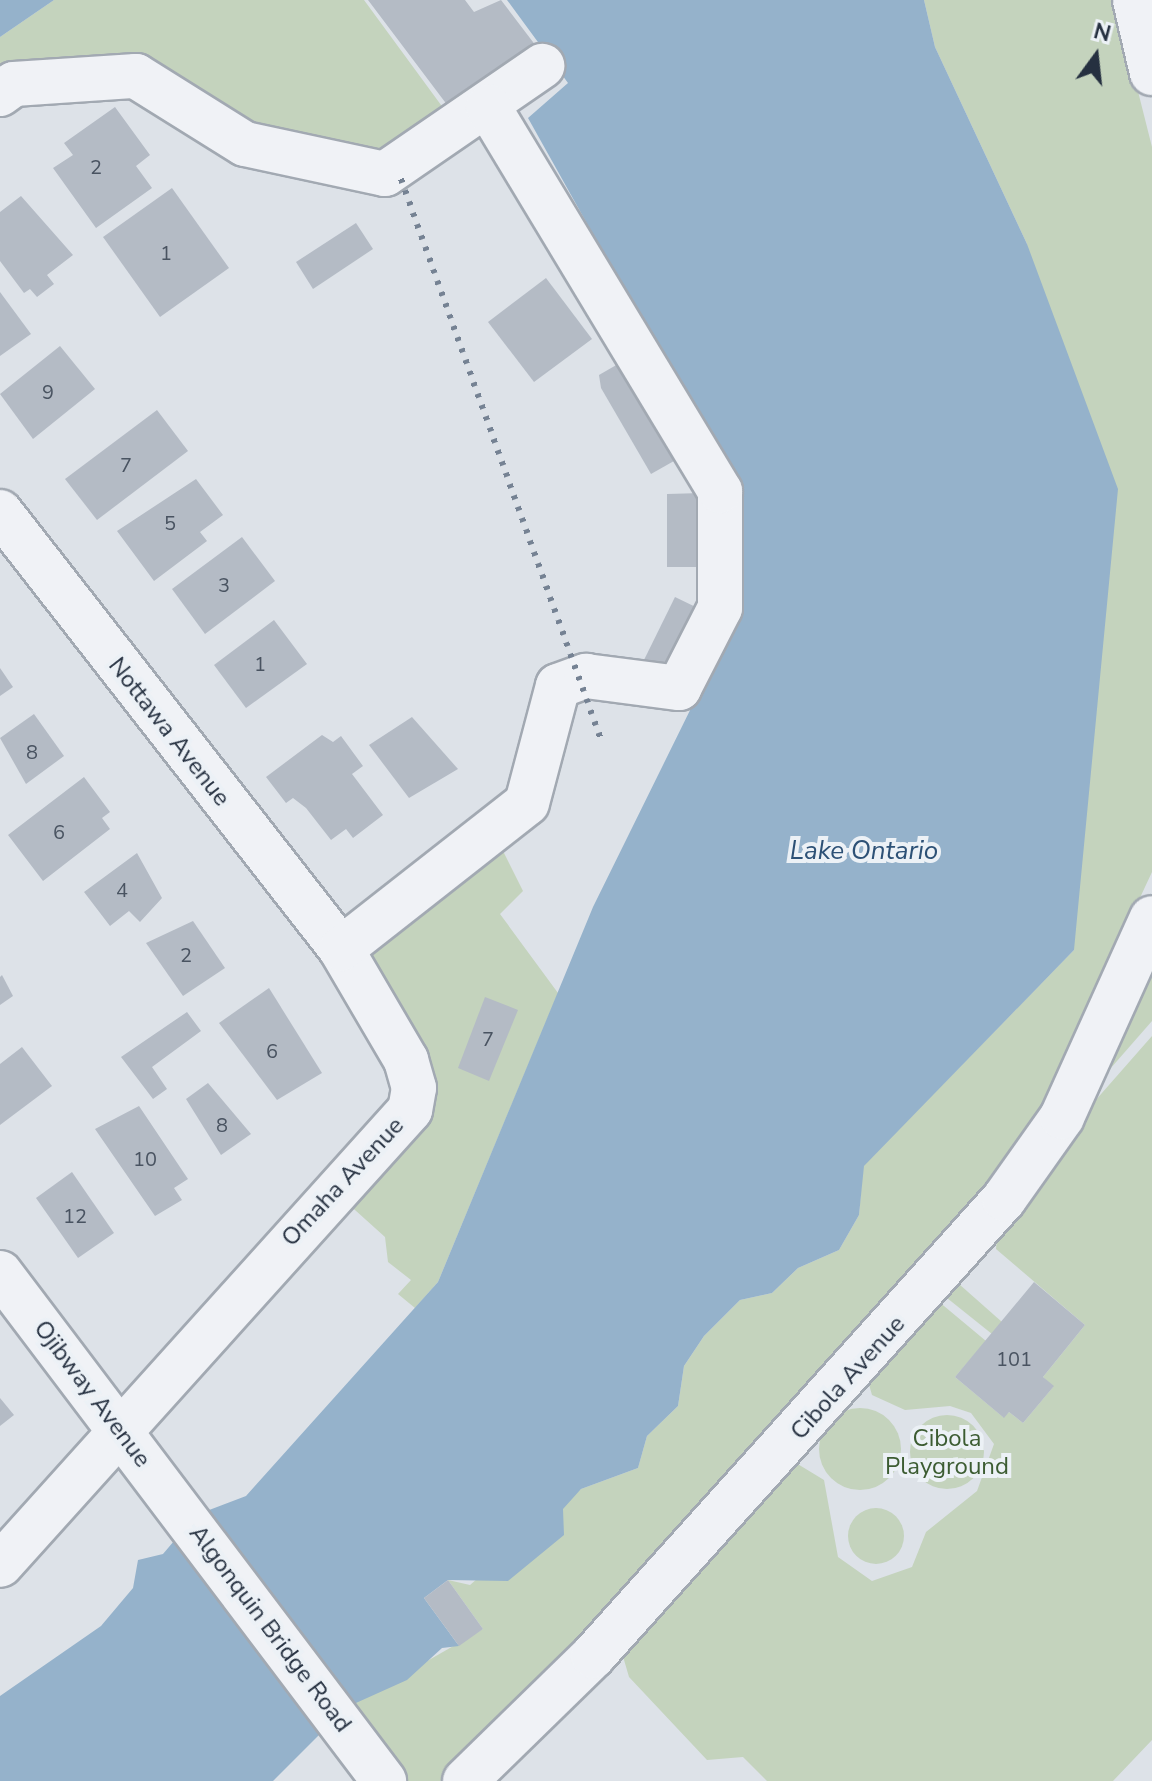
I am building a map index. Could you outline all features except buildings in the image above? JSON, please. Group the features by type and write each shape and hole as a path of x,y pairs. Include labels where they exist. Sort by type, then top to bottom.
{"street":[{"path":"1135,0 1152,73"},
{"path":"0,94 14,84 136,76 245,144 385,174 542,66"},
{"path":"341,949 527,803 558,686 586,676 679,688 720,608 720,491 488,106"},
{"name":"Nottawa Avenue","path":"0,512 341,949"},
{"name":"Cibola Avenue","path":"465,1781 593,1656 1004,1199 1062,1117 1152,918"},
{"name":"Omaha Avenue","path":"0,1565 410,1110 414,1088 406,1060 341,949"},
{"name":"Ojibway Avenue","path":"0,1273 155,1476"},
{"name":"Algonquin Bridge Road","path":"155,1476 384,1781"}],"green space":[{"path":"54,0 364,0 452,120 385,168 300,158 161,86 0,65 0,37"},
{"path":"924,0 1115,0 1152,147 1152,872 1033,1127 1002,1171 592,1632 440,1781 407,1781 347,1707 483,1629 448,1580 470,1585 581,1489 638,1468 647,1436 678,1406 684,1366 704,1336 740,1300 772,1293 798,1268 839,1250 859,1215 863,1166 1074,950 1027,244 935,47"},
{"path":"497,839 523,891 500,914 558,993 438,1282 415,1308 398,1294 411,1280 388,1262 385,1237 345,1201 416,1121 365,961 370,945"},
{"path":"1152,959 1152,1021 1089,1093"},
{"path":"1152,1036 1152,1740 1113,1781 767,1781 743,1757 707,1760 629,1677 622,1653 796,1463 824,1480 838,1557 872,1581 912,1567 926,1532 977,1491 994,1444 971,1413 950,1406 905,1410 872,1395 868,1381 938,1301 986,1341 955,1377 1003,1417 1009,1412 1023,1423 1053,1387 1043,1377 1085,1325 996,1249 997,1237 1080,1118"},
{"path":"959,1284 1002,1322 992,1334 947,1298 945,1292"},
{"path":"860,1408 876,1411 889,1420 898,1433 901,1449 898,1465 889,1478 876,1487 860,1490 844,1487 831,1478 822,1465 819,1449 822,1433 831,1420 844,1411"},
{"name":"Cibola Playground","path":"954,1415 974,1425 982,1438 982,1466 974,1479 961,1487 940,1489 920,1479 912,1466 910,1445 920,1425 933,1417"},
{"path":"876,1508 896,1516 904,1536 896,1556 876,1564 856,1556 848,1536 856,1516"}],"water":[{"path":"0,0 54,0 0,37"},
{"name":"Lake Ontario","path":"507,0 924,0 935,47 1027,244 1118,489 1074,950 864,1166 859,1215 839,1250 798,1268 772,1293 740,1300 704,1336 684,1366 678,1406 647,1436 638,1468 581,1489 563,1509 564,1535 508,1581 448,1580 424,1598 459,1646 442,1648 407,1680 347,1707 273,1781 0,1781 0,1696 101,1626 133,1588 138,1560 163,1554 196,1515 246,1496 438,1282 593,907 735,619 737,492 528,118 568,83"}],"railway":[{"path":"401,179 600,737"}]}
